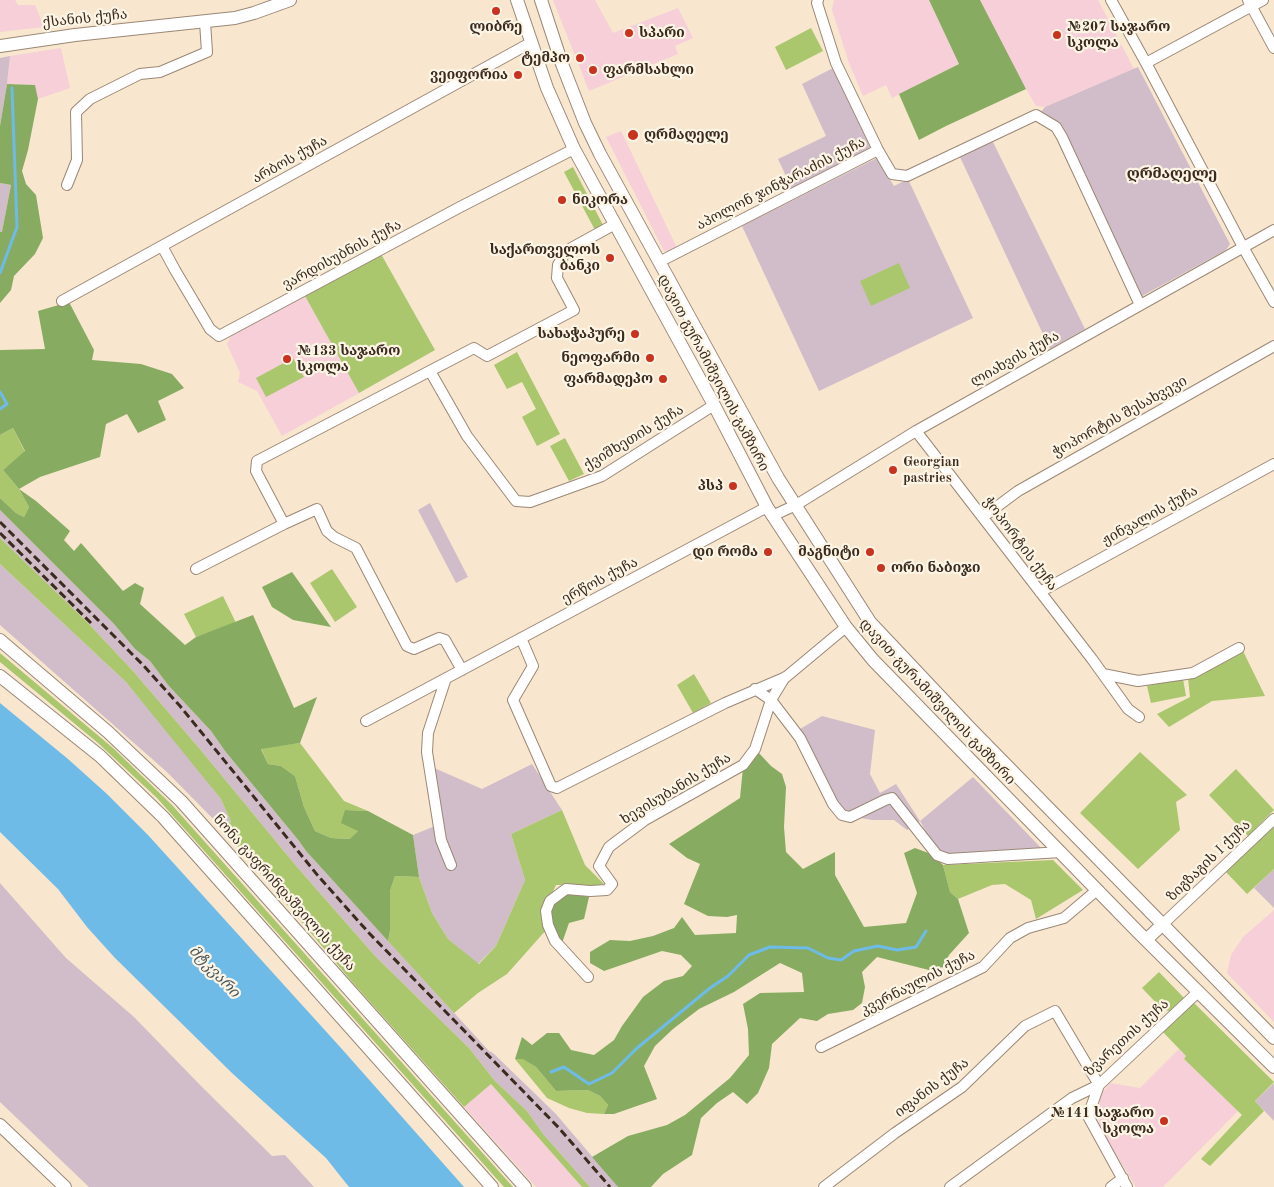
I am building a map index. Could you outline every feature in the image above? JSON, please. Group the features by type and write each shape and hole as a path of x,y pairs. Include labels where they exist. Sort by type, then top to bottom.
{"main road":[{"name":"ქსანის ქუჩა","path":"0,46 75,35 235,18 290,0"},
{"name":"დავით გურამიშვილის გამზირი","path":"517,0 547,88 574,149 714,405 770,512 846,627 872,660 1146,940 1274,1067"},
{"name":"დავით გურამიშვილის გამზირი","path":"541,0 562,64 600,154 778,478 875,628 970,728 1274,1038"},
{"path":"568,137 575,139 584,136 587,127"},
{"path":"582,162 588,152 593,151 600,154"},
{"name":"ნონა გაფრინდაშვილის ქუჩა","path":"0,640 114,737 181,801 525,1187"},
{"path":"0,676 100,756 163,817 492,1187"},
{"path":"1146,940 1164,924"},
{"path":"0,1125 65,1187"}],"street":[{"name":"აპოლონ ჯინჭარაძის ქუჩა","path":"659,262 878,150 836,63 817,3 818,0"},
{"path":"1111,0 1274,302"},
{"path":"1146,63 1250,3 1263,0"},
{"path":"1250,3 1274,48"},
{"path":"67,185 77,160 76,112 90,100 140,74 160,72 207,52 205,22"},
{"name":"არბოს ქუჩა","path":"62,301 532,42"},
{"path":"878,150 892,174 906,176 1036,114 1056,127 1062,137 1140,305"},
{"name":"ვარდისუბნის ქუჩა","path":"162,246 210,329 219,336 462,206 574,149"},
{"path":"284,524 256,471 257,461 474,348 487,356 574,310 558,278 558,265 566,251 615,224"},
{"name":"ლიახვის ქუჩა","path":"770,512 796,505 916,431 1274,230"},
{"name":"ჭოპორტის შესახვევი","path":"983,517 1018,491 1274,346"},
{"name":"ქვიშხეთის ქუჩა","path":"430,371 467,436 516,501 530,502 602,476 714,405"},
{"name":"ჭოპორტის ქუჩა","path":"916,431 1128,709 1139,718"},
{"name":"ჟინვალის ქუჩა","path":"1040,592 1274,464"},
{"path":"196,569 317,509 328,531 334,537 356,548 407,646 414,649 439,638 445,640 462,670"},
{"name":"ერწოს ქუჩა","path":"366,721 521,638 770,512"},
{"name":"ხევისუბანის ქუჩა","path":"588,977 555,941 548,925 546,911 550,900 566,889 607,890 612,884 599,866 609,847 645,820 743,765 755,749 771,700 786,677 846,627"},
{"name":"ხევისუბანის ქუჩა","path":"521,638 533,666 513,700 551,786 557,788 725,703 786,677"},
{"path":"1103,674 1138,681 1192,673 1239,648"},
{"path":"446,678 428,733 427,752 441,840 451,864"},
{"path":"755,689 771,700 800,738 833,804 842,816 850,817 892,798 937,855 948,859 1060,852"},
{"name":"ზიგზაგის I ქუჩა","path":"1164,924 1274,819"},
{"name":"კვერნაულის ქუჩა","path":"822,1047 983,967 1010,938 1028,928 1064,918 1097,890"},
{"name":"ზვარეთის ქუჩა","path":"950,1187 1072,1098 1099,1085 1198,992"},
{"name":"იფანის ქუჩა","path":"824,1187 895,1133 962,1086 1025,1026 1055,1011 1099,1085"},
{"path":"1099,1085 1088,1116 1125,1182 1111,1187"}],"shaded area":[{"path":"0,0 15,0 18,5 35,5 44,27 0,32"},
{"path":"553,0 595,0 613,33 678,8 693,38 675,46 678,54 589,91"},
{"path":"834,0 929,0 959,64 892,98 886,85 863,96 849,63 832,10"},
{"name":"№207 საჯარო სკოლა","path":"980,0 1098,0 1134,69 1045,107 1036,106"},
{"path":"61,48 70,88 38,99 35,85 7,84 10,56"},
{"path":"10,56 7,84 0,126 0,58"},
{"path":"1138,67 1230,244 1226,250 1133,301 1050,126 1036,118 1045,107"},
{"path":"833,68 872,144 870,149 792,189 778,159 826,136 802,84"},
{"path":"621,131 677,248 668,252 664,251 606,137"},
{"path":"992,140 1085,329 1050,349 959,155"},
{"path":"877,158 894,186 908,179 973,318 819,391 742,226"},
{"path":"0,183 11,185 2,233 0,232"},
{"name":"№133 საჯარო სკოლა","path":"305,296 359,393 282,436 257,391 238,382 240,373 227,344 231,336"},
{"path":"430,503 468,577 456,583 418,510"},
{"path":"0,510 114,624 135,649 150,661 168,685 211,731 306,851 489,1051 556,1114 618,1187 590,1187 544,1135 527,1111 495,1081 469,1048 376,957 297,867 133,671 87,622 0,538"},
{"path":"0,564 126,682 221,799 231,822 223,829 168,773 0,625"},
{"path":"822,716 875,730 870,774 880,793 896,784 920,821 907,830 894,820 872,820 843,815 810,755 800,729"},
{"path":"532,764 562,810 511,834 525,880 496,946 478,964 448,939 432,913 419,877 413,835 435,826 432,767 482,789"},
{"path":"973,777 1043,850 957,858 936,850 920,821"},
{"path":"1274,869 1274,908 1254,888"},
{"path":"0,883 66,958 134,1017 272,1156 285,1155 314,1187 89,1187 0,1102"},
{"path":"1274,910 1274,1022 1227,973 1231,955 1243,937"},
{"name":"№141 საჯარო სკოლა","path":"1179,1049 1186,1056 1184,1059 1238,1111 1163,1187 1136,1187 1099,1127 1100,1096 1110,1083 1140,1088"},
{"path":"1274,1083 1274,1121 1255,1101"},
{"path":"491,1084 582,1187 536,1187 464,1107"}],"green space":[{"path":"929,0 980,0 1026,89 919,140 899,94 959,64"},
{"path":"811,28 823,51 786,70 775,47"},
{"path":"7,84 35,85 38,99 22,171 26,184 36,195 43,238 35,254 14,276 11,290 0,303 0,232 2,232 11,185 0,183 0,126"},
{"path":"573,167 603,225 595,230 564,172"},
{"path":"381,254 435,350 359,393 305,296"},
{"path":"899,263 910,288 871,306 860,281"},
{"path":"69,302 94,350 92,360 141,364 172,374 184,388 158,401 166,420 138,433 127,414 106,424 100,457 40,477 19,489 3,470 25,451 13,428 0,435 0,350 45,349 38,311"},
{"path":"517,352 560,434 537,446 522,417 536,409 522,382 507,389 494,365"},
{"path":"293,358 304,377 266,397 256,378"},
{"path":"13,428 25,452 3,470 19,489 29,507 24,517 16,513 0,498 0,435"},
{"path":"565,438 584,474 569,481 550,446"},
{"path":"19,489 36,501 70,531 64,540 74,551 81,543 123,591 135,583 144,588 140,604 185,645 196,637 253,615 294,708 317,697 300,743 261,749 268,764 281,766 295,776 304,807 315,831 331,838 350,839 358,831 341,823 345,810 368,811 413,835 419,877 395,876 390,891 390,931 388,941 306,851 211,731 168,685 150,661 135,649 114,624 0,510 0,498 16,513 24,517 29,507"},
{"path":"0,538 87,622 133,671 297,867 376,957 469,1048 495,1081 527,1111 544,1135 590,1187 582,1187 491,1084 464,1107 353,983 223,829 231,822 221,799 126,682 0,564"},
{"path":"332,569 357,607 335,622 310,583"},
{"path":"292,572 331,627 293,620 272,607 262,587"},
{"path":"223,596 236,623 196,637 184,614"},
{"path":"1243,651 1265,696 1212,701 1169,727 1157,714 1190,697 1188,678"},
{"path":"0,653 113,748 172,805 513,1187 504,1187 157,798 98,743 0,662"},
{"path":"694,674 711,703 693,713 677,685"},
{"path":"1183,679 1186,696 1151,703 1147,686"},
{"path":"300,743 344,801 368,811 345,810 358,831 351,839 331,838 315,831 304,807 295,776 281,766 268,764 261,748"},
{"path":"758,752 771,766 782,774 786,787 784,827 786,852 803,869 835,852 835,875 864,927 906,923 917,893 904,853 915,848 931,854 943,865 950,892 958,899 969,933 949,955 944,967 929,970 877,957 862,972 865,987 862,1003 853,1010 828,1014 817,1021 800,1018 772,1044 769,1068 758,1093 747,1104 733,1092 717,1103 701,1118 692,1155 663,1174 651,1187 618,1187 592,1157 628,1136 667,1125 685,1115 730,1078 749,1055 748,1029 743,1004 760,993 804,992 802,973 780,963 734,992 699,1009 655,1046 644,1066 657,1099 614,1114 604,1114 608,1105 600,1096 588,1090 556,1091 536,1067 523,1059 515,1059 522,1037 532,1045 547,1033 559,1033 571,1050 594,1055 614,1040 643,997 664,981 683,976 692,966 681,955 662,951 604,971 590,963 590,952 610,940 630,941 653,936 674,928 682,917 695,935 736,933 737,915 727,917 708,916 684,904 700,864 687,858 669,844 740,798 743,767 753,761"},
{"path":"1140,752 1187,795 1176,802 1180,830 1138,869 1080,813"},
{"path":"1236,769 1274,810 1248,836 1209,795"},
{"path":"562,810 585,865 604,884 556,885 544,911 547,929 507,974 478,993 454,1013 388,941 390,931 390,891 395,876 419,877 432,913 448,939 479,964 496,946 525,880 511,834"},
{"path":"1274,825 1274,869 1247,894 1224,870"},
{"path":"1053,860 1083,890 1036,919 1031,900 1005,884 992,885 958,899 950,892 943,865"},
{"path":"567,892 589,897 584,919 569,923 562,943 552,928 550,913 554,902"},
{"path":"1159,972 1186,1000 1172,1012 1162,1009 1142,988"},
{"path":"1193,1002 1274,1082 1255,1101 1264,1111 1210,1166 1201,1159 1242,1115 1184,1059 1186,1056 1162,1031"},
{"path":"523,1058 536,1067 556,1091 588,1090 600,1096 608,1105 604,1114 587,1113 569,1108 547,1098 515,1059"}],"water":[{"name":"მტკვარი","path":"0,703 68,759 148,835 464,1187 349,1187 326,1158 233,1074 115,958 87,927 58,889 0,832"}],"waterway":[{"path":"0,273 17,227 12,88"},
{"path":"0,392 7,404 0,409"},
{"path":"551,1072 564,1067 589,1084 612,1073 636,1049 710,988 728,976 749,955 770,947 808,948 828,958 841,960 854,951 878,946 897,950 916,947 926,931"}],"railway":[{"path":"0,522 143,665 180,706 319,877 369,933 559,1128 610,1187"},
{"path":"0,533 92,624"}],"place":[{"name":"ლიბრე","path":"496,11"},
{"name":"სპარი","path":"629,33"},
{"name":"№207 საჯარო სკოლა","path":"1057,35"},
{"name":"ტემპო","path":"580,58"},
{"name":"ფარმსახლი","path":"593,70"},
{"name":"ვეიფორია","path":"518,75"},
{"name":"ღრმაღელე","path":"633,135"},
{"name":"ნიკორა","path":"562,200"},
{"name":"საქართველოს ბანკი","path":"610,258"},
{"name":"სახაჭაპურე","path":"635,334"},
{"name":"ნეოფარმი","path":"650,358"},
{"name":"№133 საჯარო სკოლა","path":"287,359"},
{"name":"ფარმადეპო","path":"663,379"},
{"name":"Georgian pastries","path":"893,470"},
{"name":"პსპ","path":"733,486"},
{"name":"დი რომა","path":"768,552"},
{"name":"მაგნიტი","path":"870,552"},
{"name":"ორი ნაბიჯი","path":"881,568"},
{"name":"№141 საჯარო სკოლა","path":"1164,1121"}],"district":[{"name":"ღრმაღელე","path":"1172,174"}]}
